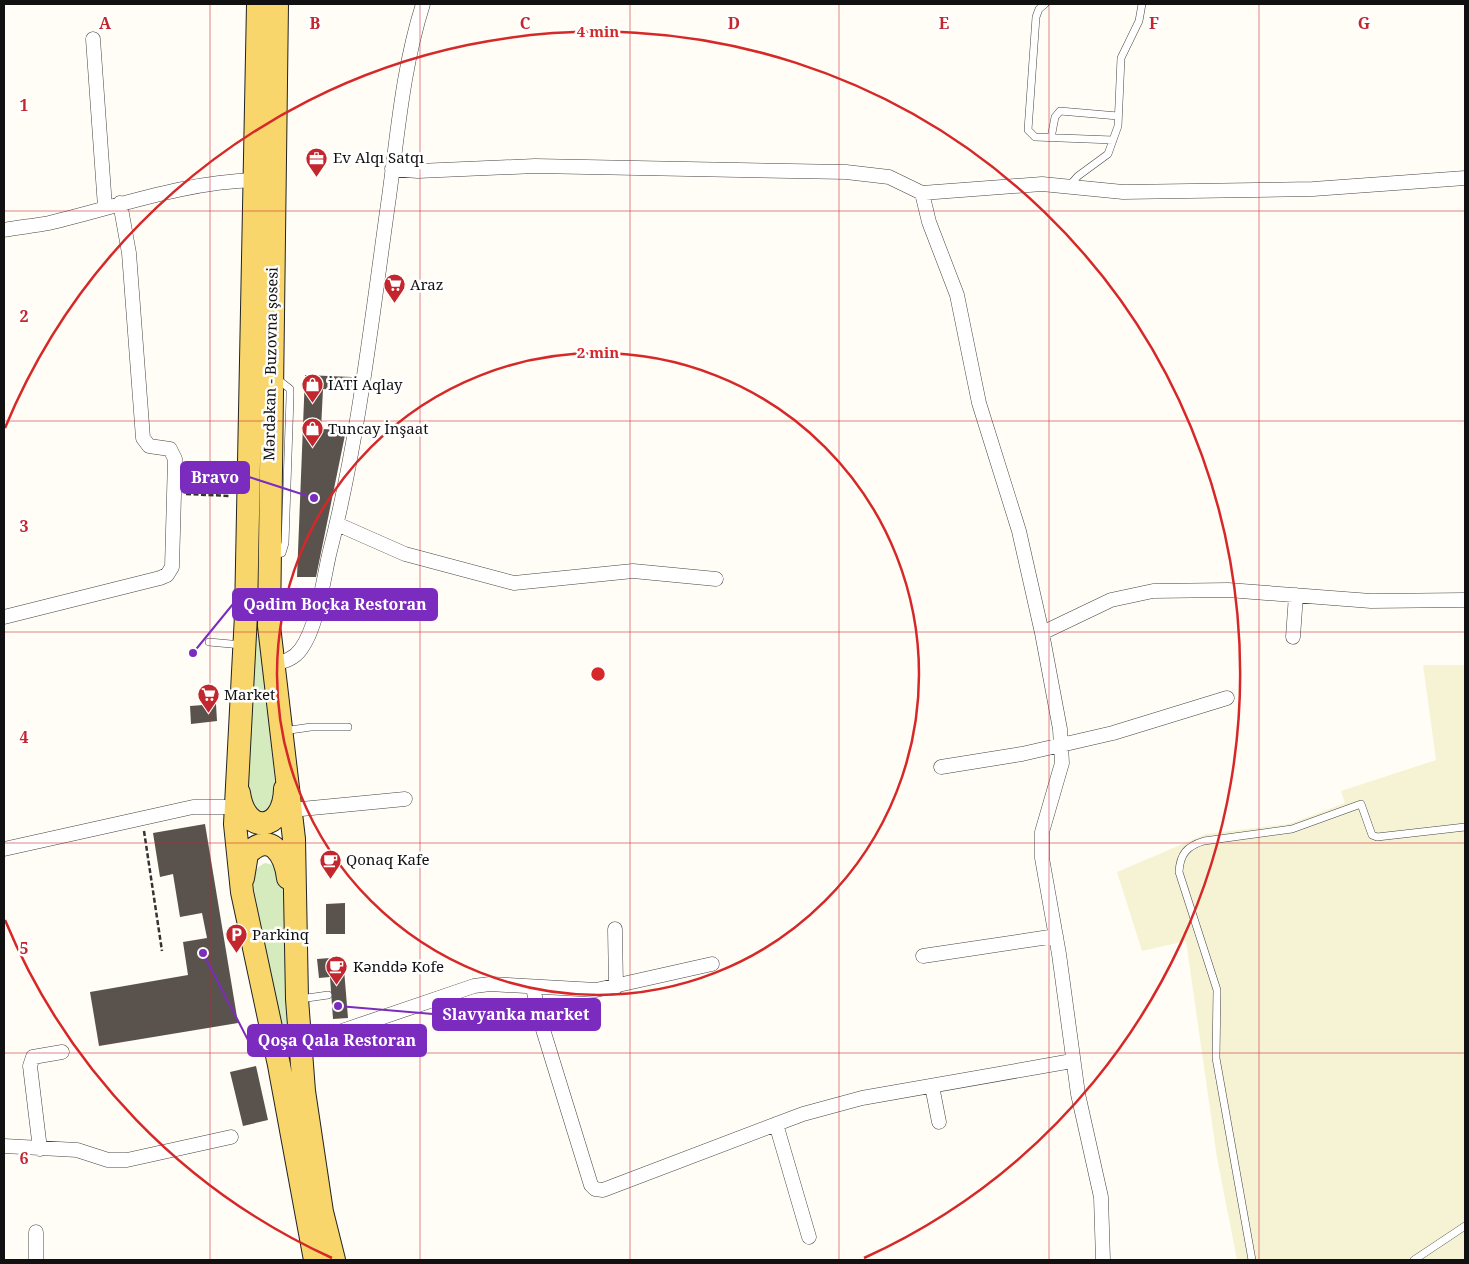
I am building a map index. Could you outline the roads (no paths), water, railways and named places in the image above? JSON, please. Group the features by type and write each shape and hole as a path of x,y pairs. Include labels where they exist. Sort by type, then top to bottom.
{"main road":[{"name":"Mərdəkan - Buzovna şosesi","path":"238,809 237,747 244,645 249,497 258,4"},
{"name":"Mərdəkan - Buzovna şosesi","path":"277,4 268,558 269,626 272,664 291,810 295,864 294,919 299,1041 315,1166 334,1260"},
{"path":"238,809 256,822 272,820 278,816 284,800 285,765"},
{"path":"238,809 242,892 279,1066 315,1260"},
{"path":"242,892 247,854 257,846 272,845 283,856 294,919"}],"street":[{"path":"272,664 286,661 295,656 308,636 337,524 361,386 403,86 412,40 423,4"},
{"path":"93,38 105,207"},
{"path":"392,169 432,171 535,166 846,172 889,177 922,193 1026,185 1069,186 1107,192 1313,189 1465,178"},
{"path":"4,230 50,222 176,189 224,182 256,180"},
{"path":"922,193 930,222 963,316 979,403 1019,531 1042,633 1062,745 1062,763 1042,832 1042,843 1072,1061 1101,1197 1103,1260"},
{"path":"4,617 160,578 167,575 173,561 173,452 170,449 149,446 143,438 129,253 120,203"},
{"path":"337,524 404,554 514,583 626,571 716,579"},
{"path":"1042,633 1112,600 1153,591 1228,590 1371,601 1465,600"},
{"path":"1293,636 1296,595"},
{"path":"941,768 1062,745 1142,725 1227,698"},
{"path":"291,810 405,799"},
{"path":"4,849 193,807 238,809"},
{"path":"615,929 616,987"},
{"path":"923,956 1056,936"},
{"path":"299,1041 339,1032 474,986 490,984 577,991 616,987 712,964"},
{"path":"533,988 541,1023 576,1137 591,1185 595,1189 610,1190 803,1114 862,1098 1072,1061"},
{"path":"40,1148 30,1066 34,1058 62,1052"},
{"path":"932,1086 939,1122"},
{"path":"776,1124 809,1238"},
{"path":"4,1146 77,1150 108,1160 127,1160 231,1137"},
{"path":"36,1232 36,1260"}],"lane":[{"path":"1045,4 1039,9 1036,17 1028,130 1035,137 1113,140"},
{"path":"1069,186 1078,176 1108,154 1118,116 1121,58 1139,21 1142,4"},
{"path":"1051,138 1055,117 1060,111 1118,116"},
{"path":"208,642 244,645"},
{"path":"281,731 311,727 348,727"},
{"path":"1252,1260 1216,1058 1217,990 1179,872 1183,853 1193,844 1292,829 1361,804 1372,835 1377,837 1465,827"},
{"path":"297,999 328,995"},
{"path":"1414,1260 1465,1226"}],"place":[{"name":"Ev Alqı Satqı","path":"317,177"},
{"name":"Araz","path":"394,304"},
{"name":"İATİ Aqlay","path":"312,404"},
{"name":"Tuncay İnşaat","path":"312,448"},
{"name":"Bravo","path":"314,498"},
{"name":"Qədim Boçka Restoran","path":"193,653"},
{"name":"Market","path":"208,714"},
{"name":"Qonaq Kafe","path":"330,879"},
{"name":"Qoşa Qala Restoran","path":"203,953"},
{"name":"Parkinq","path":"236,954"},
{"name":"Kənddə Kofe","path":"337,986"},
{"name":"Slavyanka market","path":"338,1006"}]}
